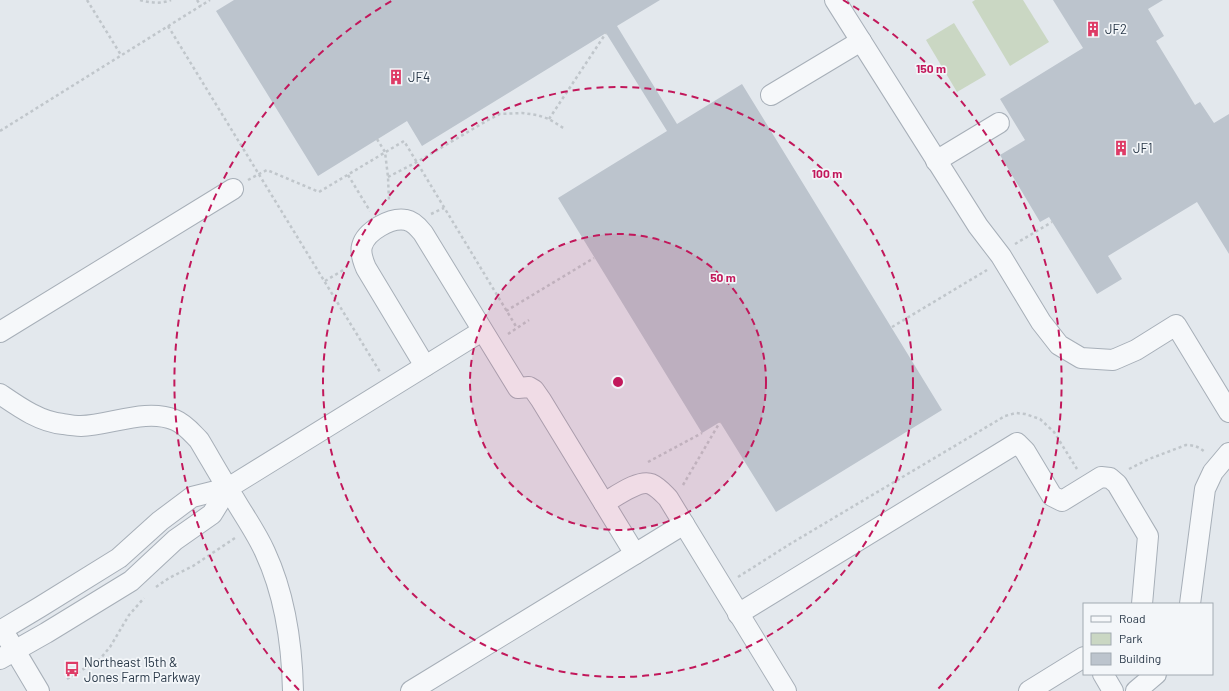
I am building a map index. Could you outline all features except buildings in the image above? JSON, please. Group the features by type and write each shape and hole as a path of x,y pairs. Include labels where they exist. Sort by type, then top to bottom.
{"street":[{"path":"835,0 978,226 1001,256 1041,322 1059,345 1081,358 1113,360 1136,350 1176,325 1229,412"},
{"path":"771,95 861,41"},
{"path":"936,161 999,123"},
{"path":"0,332 232,189"},
{"path":"425,366 366,268 362,256 362,246 369,234 378,227 390,221 406,220 416,225 423,233 518,388 529,387 538,395 635,554"},
{"path":"38,691 8,655 1,629 40,607 119,558 160,521 192,497 228,488 482,331"},
{"path":"0,394 23,410 61,424 82,426 140,417 161,416 176,420 199,440 252,528 274,573 287,617 293,670 293,691"},
{"path":"738,614 1017,443 1025,452 1052,496 1062,502 1101,477 1110,478 1117,484 1148,536 1142,603"},
{"path":"1190,603 1205,489 1213,472 1229,453"},
{"path":"604,503 638,484 650,483 660,489 668,498 786,691"},
{"path":"8,655 131,581 175,540 212,514 228,488"},
{"path":"411,691 684,524"},
{"path":"1029,691 1083,658"},
{"path":"293,670 304,691"},
{"path":"1104,675 1114,691"},
{"path":"1136,691 1155,675"}],"path":[{"path":"87,0 121,55"},
{"path":"140,0 152,3 164,3 172,0"},
{"path":"197,0 201,6"},
{"path":"0,130 210,0"},
{"path":"168,26 383,376"},
{"path":"549,119 606,33"},
{"path":"388,177 500,114 522,113 537,115 549,119 565,129"},
{"path":"377,139 385,152 389,206"},
{"path":"348,175 371,213"},
{"path":"1010,247 1052,222"},
{"path":"506,311 594,258"},
{"path":"892,328 988,270"},
{"path":"506,334 529,320"},
{"path":"668,498 680,490 720,422"},
{"path":"644,465 702,433"},
{"path":"151,591 169,578 193,566 221,546 239,536"},
{"path":"67,680 100,659 110,647 129,615 146,596"}],"green space":[{"path":"975,0 1023,0 1049,42 1010,66 972,2"},
{"path":"954,23 986,75 957,92 926,40"}],"place":[{"name":"JF2","path":"1093,29"},
{"name":"JF4","path":"396,77"},
{"name":"JF1","path":"1121,148"},
{"name":"Northeast 15th & Jones Farm Parkway","path":"72,669"}]}
